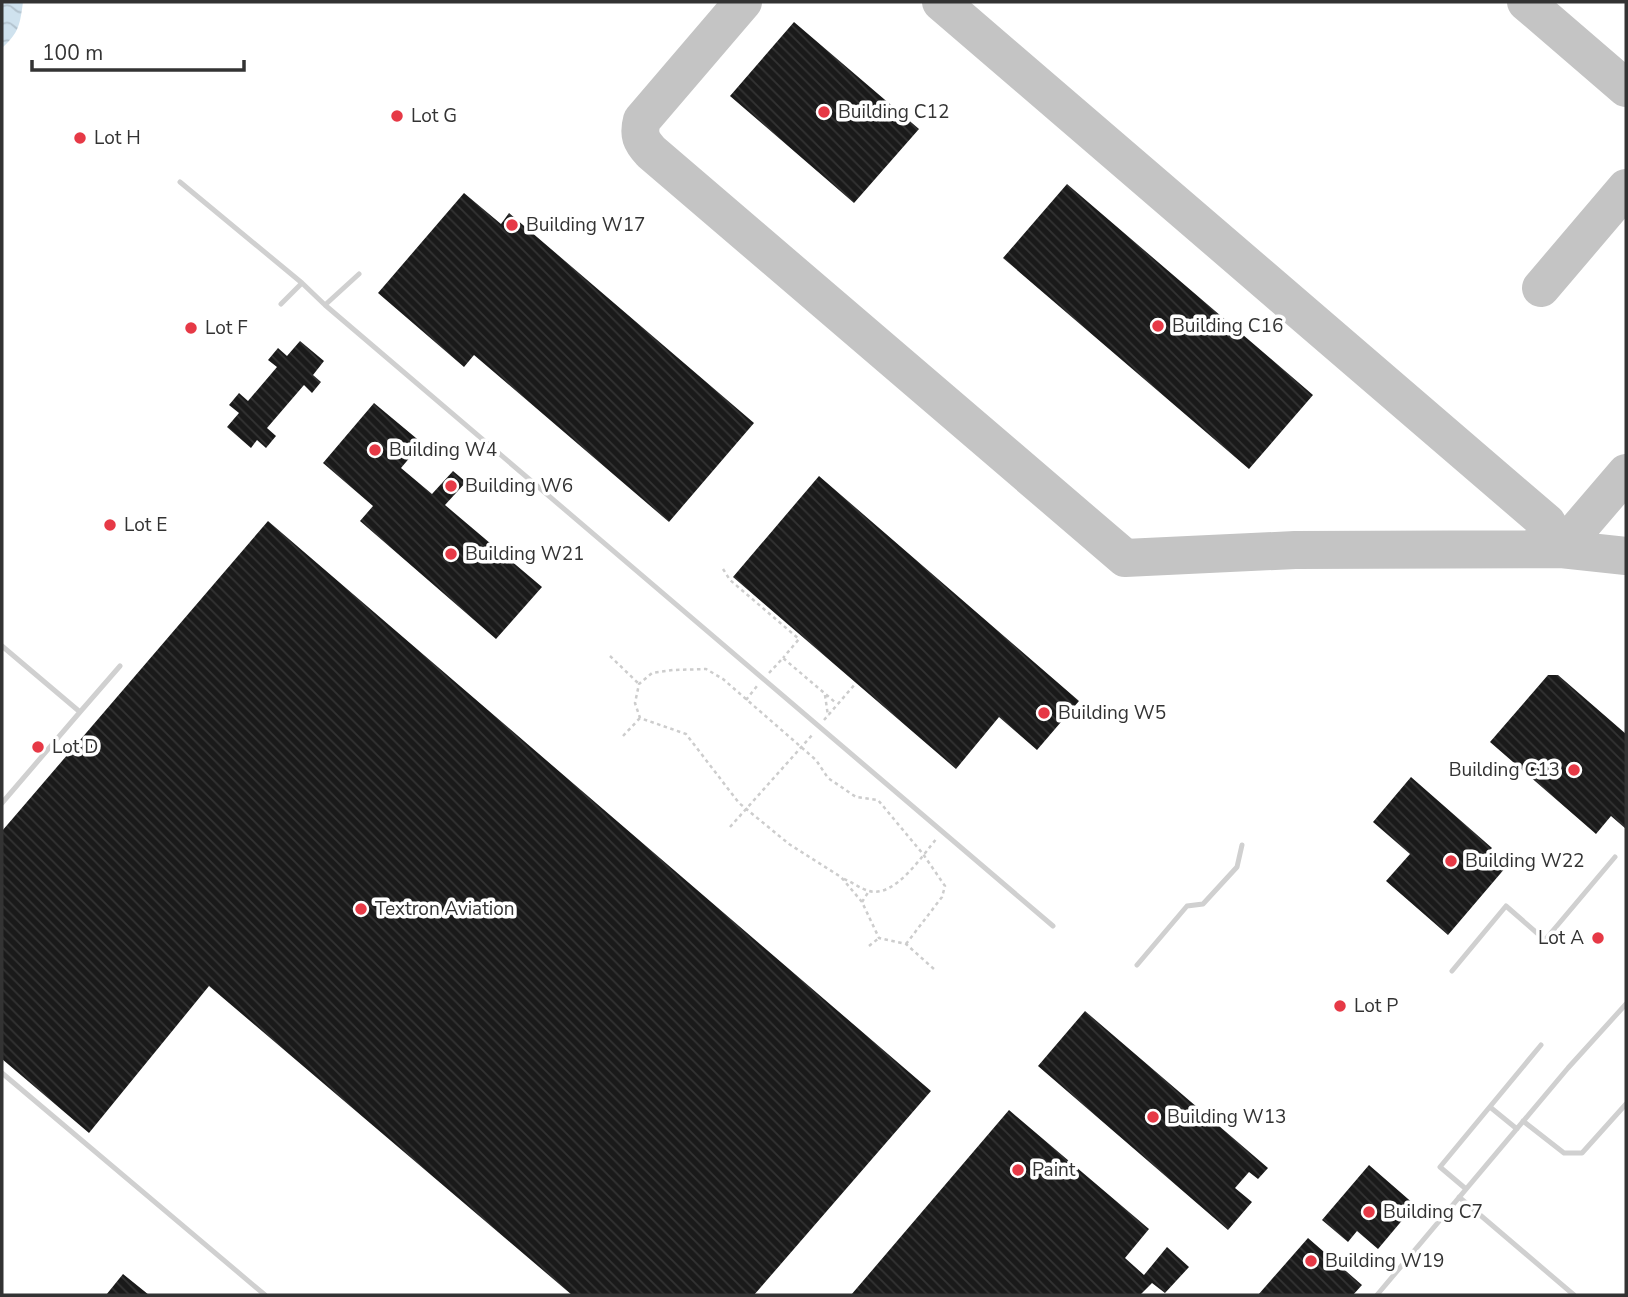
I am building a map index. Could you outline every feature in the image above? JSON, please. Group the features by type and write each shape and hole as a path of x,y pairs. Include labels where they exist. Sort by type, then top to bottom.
{"lane":[{"path":"180,182 302,283 1053,926"},
{"path":"325,305 359,274"},
{"path":"281,304 302,283"},
{"path":"2,646 80,712"},
{"path":"2,803 120,666"},
{"path":"1137,965 1187,906 1203,904 1237,867 1242,845"},
{"path":"1451,971 1506,906 1545,940 1615,857"},
{"path":"1377,1295 1523,1121 1626,1004"},
{"path":"1466,1189 1440,1167 1541,1045"},
{"path":"2,1073 265,1295"},
{"path":"1523,1121 1564,1153 1583,1153 1626,1104"},
{"path":"1490,1107 1517,1129"},
{"path":"1459,1197 1574,1295"}],"path":[{"path":"723,569 730,580 799,639 746,700"},
{"path":"610,656 639,684"},
{"path":"783,658 837,704"},
{"path":"640,718 635,703 639,684 652,673 706,669 723,679 816,760 828,778 856,797 878,800 923,854 945,886 942,897 906,944"},
{"path":"730,827 856,683"},
{"path":"825,693 828,716"},
{"path":"623,736 640,718"},
{"path":"640,718 686,734 747,810 789,844 841,877 869,891 882,892 895,886 940,835"},
{"path":"841,877 862,902 879,938"},
{"path":"862,902 869,891"},
{"path":"879,938 906,944 935,970"},
{"path":"869,946 879,938"}],"water":[{"path":"2,2 23,2 18,28 2,48"}],"building":[{"name":"Building C12","path":"794,22 919,129 854,203 730,96"},
{"name":"Building C16","path":"1067,184 1313,395 1249,469 1003,258"},
{"path":"464,193 501,224 509,213 754,423 669,522 474,355 464,367 378,293"},
{"path":"300,341 324,361 313,375 321,382 312,393 304,385 267,428 276,436 266,448 257,440 251,448 227,427 239,413 229,405 239,393 248,401 277,367 268,360 278,348 287,356"},
{"name":"Building W21","path":"374,403 422,443 401,468 432,494 453,471 466,482 445,505 542,587 496,639 360,521 373,506 323,463"},
{"path":"819,476 1079,701 1037,750 999,717 956,769 733,577"},
{"name":"Textron Aviation","path":"268,521 931,1091 754,1295 572,1295 209,986 89,1133 2,1059 2,831"},
{"name":"Building C13","path":"1548,675 1558,675 1626,734 1626,829 1611,816 1596,834 1490,742"},
{"name":"Building W22","path":"1411,777 1492,848 1488,852 1506,867 1448,935 1386,881 1410,854 1373,822"},
{"name":"Building W13","path":"1085,1011 1268,1168 1258,1179 1249,1172 1235,1188 1252,1202 1228,1230 1038,1066"},
{"name":"Paint","path":"1009,1110 1149,1229 1125,1258 1144,1275 1167,1247 1189,1267 1165,1293 1152,1283 1140,1295 851,1295"},
{"name":"Building C7","path":"1369,1165 1415,1205 1378,1249 1357,1231 1348,1242 1322,1220"},
{"name":"Building W19","path":"1308,1238 1362,1285 1353,1295 1258,1295"},
{"path":"123,1274 149,1295 106,1295"}],"taxiway":[{"path":"743,2 642,120 640,134 645,144 651,152 1125,558 1295,550 1561,549 1626,556"},
{"path":"941,2 1547,523 1561,549 1626,473"},
{"path":"1526,2 1626,88"},
{"path":"1541,288 1626,188"}],"place":[{"name":"Building C12","path":"824,112"},
{"name":"Lot G","path":"397,116"},
{"name":"Lot H","path":"80,138"},
{"name":"Building W17","path":"512,225"},
{"name":"Building C16","path":"1158,326"},
{"name":"Lot F","path":"191,328"},
{"name":"Building W4","path":"375,450"},
{"name":"Building W6","path":"451,486"},
{"name":"Lot E","path":"110,525"},
{"name":"Building W21","path":"451,554"},
{"name":"Building W5","path":"1044,713"},
{"name":"Lot D","path":"38,747"},
{"name":"Building C13","path":"1574,770"},
{"name":"Building W22","path":"1451,861"},
{"name":"Textron Aviation","path":"361,909"},
{"name":"Lot A","path":"1598,938"},
{"name":"Lot P","path":"1340,1006"},
{"name":"Building W13","path":"1153,1117"},
{"name":"Paint","path":"1018,1170"},
{"name":"Building C7","path":"1369,1212"},
{"name":"Building W19","path":"1311,1261"}]}
